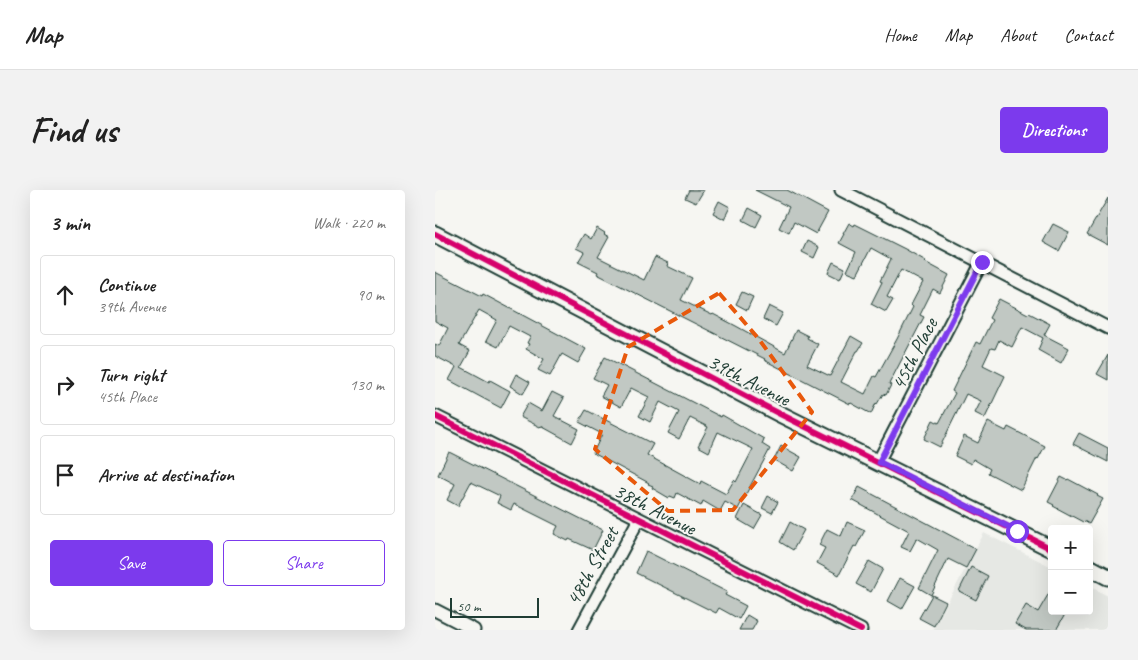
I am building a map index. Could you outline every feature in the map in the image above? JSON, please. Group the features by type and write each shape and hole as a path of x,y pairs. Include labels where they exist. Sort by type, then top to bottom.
{"main road":[{"name":"39th Avenue","path":"435,234 778,413 1048,547"},
{"path":"1093,569 1108,577"}],"street":[{"path":"841,190 1108,328"},
{"name":"45th Place","path":"879,462 982,262"},
{"name":"38th Avenue","path":"435,416 861,630"},
{"name":"48th Street","path":"579,630 639,519"},
{"path":"435,610 474,630"}],"highlighted area":[{"path":"719,293 758,338 812,412 733,510 668,511 595,449 628,347"}],"shaded area":[{"path":"984,533 1048,565 1048,615 1093,615 1093,588 1108,596 1108,630 933,630"}],"building":[{"path":"689,190 704,190 696,203 685,198"},
{"path":"755,190 787,190 828,212 816,234 794,222 789,233 779,228 789,207"},
{"path":"1108,198 1108,245 1087,234"},
{"path":"719,201 730,207 724,219 713,213"},
{"path":"749,208 762,215 756,227 743,220"},
{"path":"849,223 854,226 855,224 905,249 949,275 940,293 933,289 920,315 924,317 889,384 891,385 886,395 883,394 876,403 871,414 597,274 598,272 578,262 584,252 576,248 584,234 591,239 597,228 609,237 598,257 644,280 655,257 668,263 667,266 692,278 681,300 713,314 785,353 796,330 808,336 807,338 818,344 807,365 830,376 851,336 863,343 841,382 865,394 897,339 923,282 901,270 887,297 893,300 886,312 871,304 891,259 871,248 857,275 847,271 856,252 839,243"},
{"path":"1053,224 1069,232 1059,251 1043,242"},
{"path":"807,241 819,247 814,258 802,252"},
{"path":"833,262 845,268 840,279 828,273"},
{"path":"435,272 482,296 483,294 586,349 578,363 562,354 550,376 538,370 544,359 526,349 530,337 509,326 498,347 486,341 497,320 479,310 459,345 470,351 461,367 510,391 501,408 449,380 456,367 435,356 435,344 439,346 448,328 435,321"},
{"path":"742,292 753,297 747,310 736,304"},
{"path":"999,299 1050,324 1044,335 1069,348 1061,363 1038,350 1043,338 1022,327 1012,347 999,340 995,349 991,348 983,365 1005,376 985,418 975,413 981,401 966,394 940,447 924,439 933,420 939,423 955,393 952,391 976,342 980,344 992,320 989,318"},
{"path":"769,306 783,313 776,326 763,319"},
{"path":"1108,355 1108,380 1097,374"},
{"path":"605,357 721,417 722,415 764,439 762,444 770,449 738,509 725,502 720,511 703,501 701,506 677,493 675,498 670,496 669,498 652,488 653,486 649,483 593,453 602,434 579,422 586,410 653,444 647,455 700,484 701,481 726,494 734,480 736,482 753,449 718,432 709,452 698,446 708,427 690,418 679,439 668,433 679,412 660,402 650,422 639,416 649,397 631,388 621,407 601,396 607,385 593,378"},
{"path":"516,374 530,382 523,394 510,386"},
{"path":"552,392 564,398 554,416 579,429 572,443 520,417 528,403 542,411"},
{"path":"988,422 1006,431 1008,427 1045,446 1021,490 988,473 990,469 973,459 971,464 955,456 964,436 978,443"},
{"path":"1079,433 1108,448 1108,462 1073,444"},
{"path":"781,446 801,457 793,471 774,460"},
{"path":"449,452 603,530 593,550 554,534 558,526 514,504 511,510 497,503 500,496 471,482 458,506 447,500 455,484 438,475"},
{"path":"1061,477 1103,499 1089,524 1048,502"},
{"path":"859,487 976,549 966,568 948,559 931,595 919,588 938,550 917,538 910,551 901,547 909,531 852,500"},
{"path":"768,496 778,502 772,513 762,508"},
{"path":"744,505 762,515 754,529 737,519"},
{"path":"790,522 804,530 793,550 780,542"},
{"path":"847,522 865,530 856,547 854,546 839,575 817,563 825,548 819,545 827,529 841,536"},
{"path":"646,551 727,592 725,595 746,606 739,619 719,608 716,613 636,573"},
{"path":"869,561 883,569 871,592 856,584"},
{"path":"971,567 988,576 976,600 959,591"},
{"path":"900,578 915,586 902,609 888,601"},
{"path":"932,595 946,602 934,626 919,618"},
{"path":"1048,595 1048,615 1065,615 1056,630 1026,630 1015,624 1026,605 1038,612"},
{"path":"747,615 757,621 752,630 739,630"}],"cycle path":[{"path":"435,234 778,413 1048,547"},
{"path":"435,416 861,630"}],"route":[{"path":"982,262 879,462 1017,531"}]}
